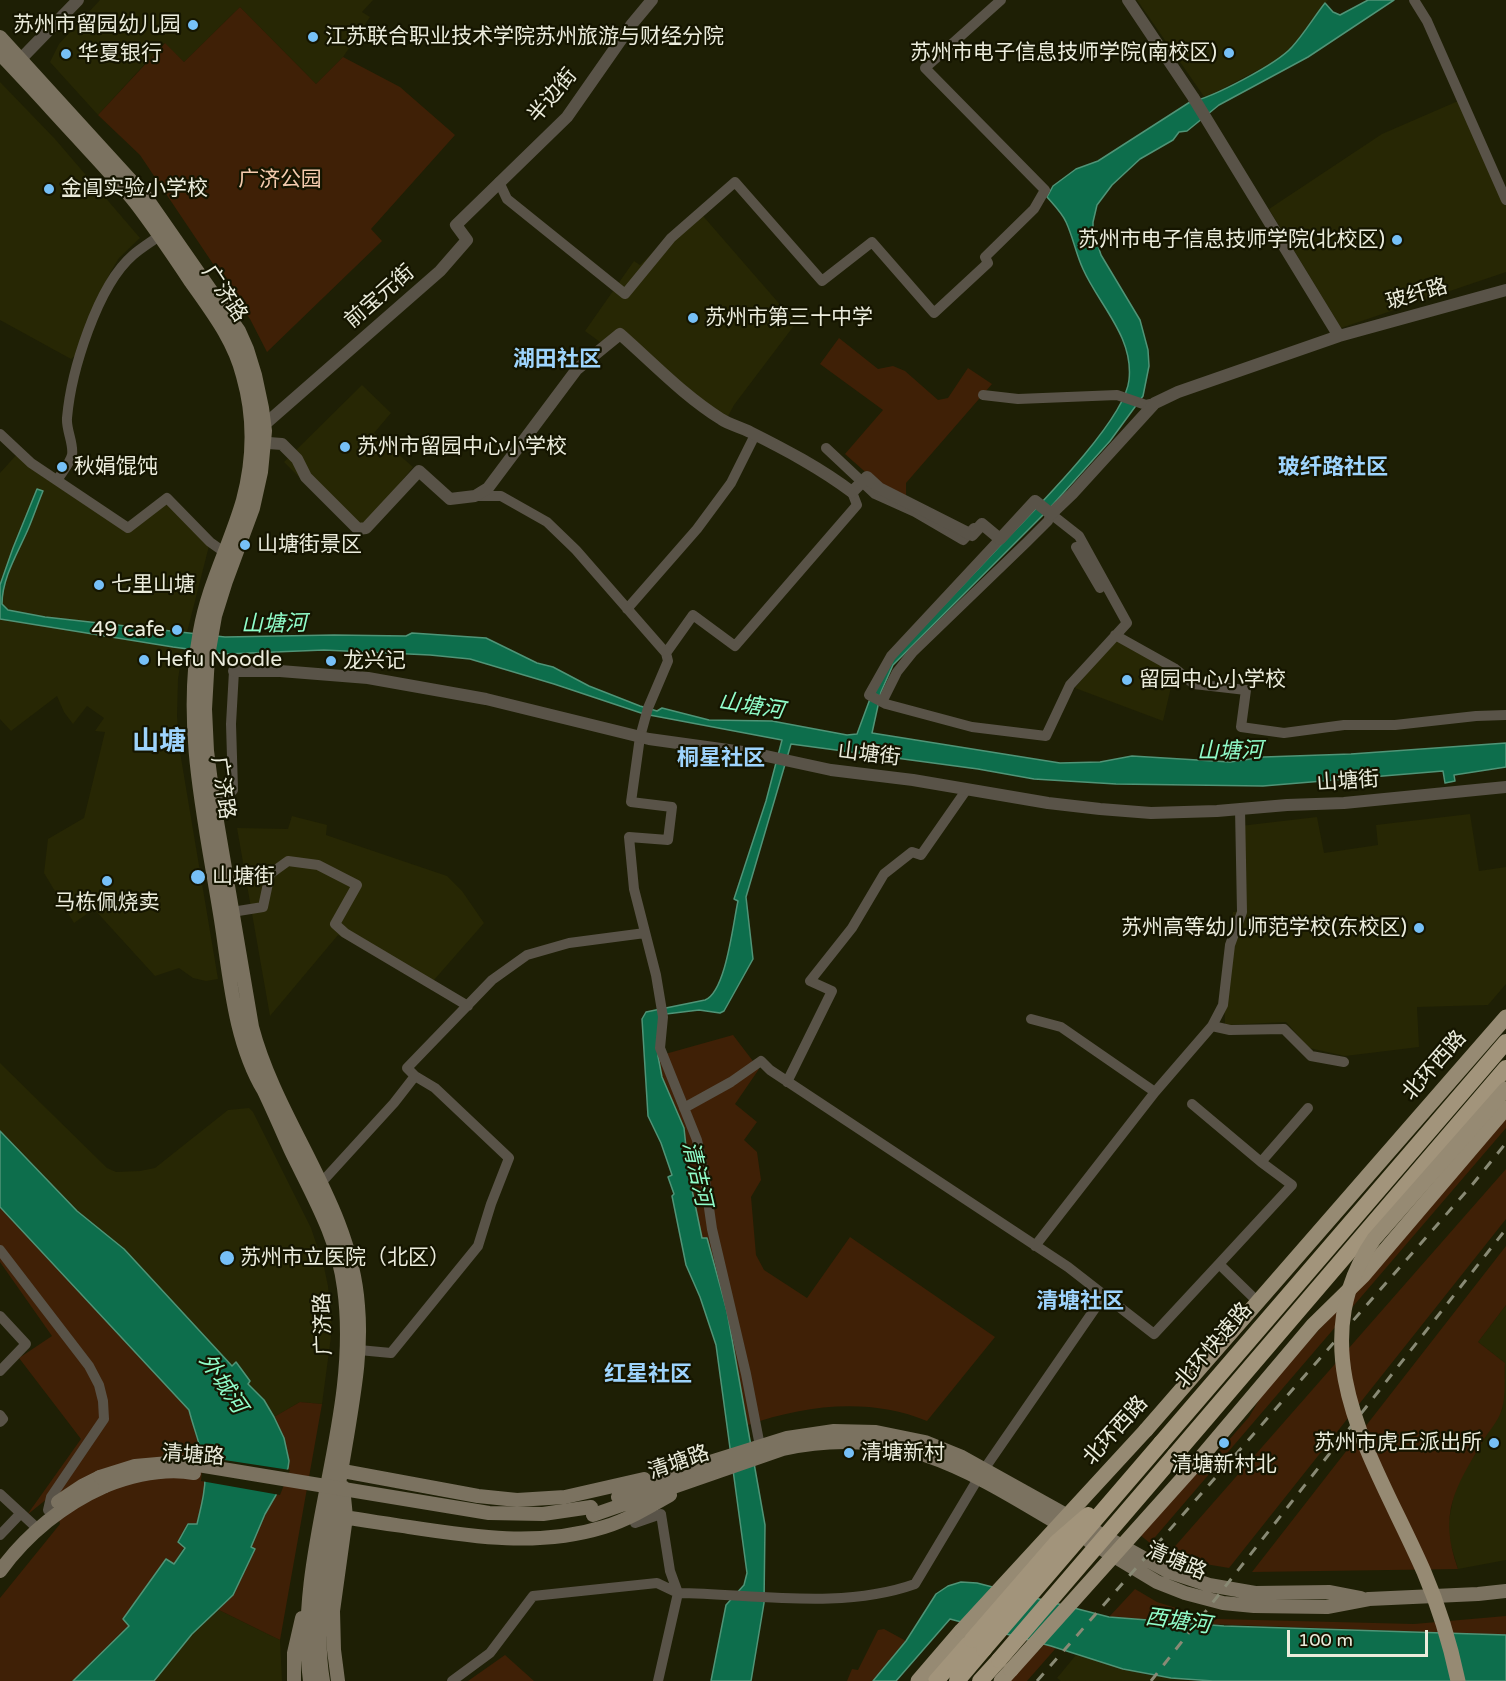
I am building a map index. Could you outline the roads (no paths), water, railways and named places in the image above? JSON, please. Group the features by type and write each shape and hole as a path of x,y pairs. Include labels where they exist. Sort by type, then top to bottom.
{"highway":[{"name":"北环快速路","path":"972,1640 1057,1542 1133,1475 1506,1041"},
{"name":"北环快速路","path":"980,1681 1004,1670 1175,1455 1506,1068"},
{"path":"938,1680 972,1640"},
{"path":"957,1681 972,1640"}],"main road":[{"name":"广济路","path":"0,37 17,63 124,189 220,324 234,348 258,426"},
{"name":"广济路","path":"0,54 17,63 145,196 230,317 251,360 260,396 258,442 261,472 255,503 204,614 196,654 193,710 213,798 252,1027 273,1087 341,1226 353,1266 358,1301 358,1372 335,1469"},
{"name":"广济路","path":"220,580 224,552 245,491 258,442"},
{"name":"广济路","path":"201,751 226,953 244,1045 255,1075 326,1220 342,1276 347,1308 347,1361 335,1469 333,1650 338,1681"},
{"name":"北环西路","path":"918,1681 972,1640 1146,1430 1506,1017"},
{"path":"1458,1681 1448,1638 1430,1587 1354,1417 1343,1366 1341,1328 1344,1306 1352,1280 1358,1264 1374,1239 1506,1089"},
{"path":"1004,1670 1192,1468 1313,1325 1363,1276 1506,1108"},
{"name":"清塘路","path":"0,1571 48,1510 72,1491 102,1481 179,1472 485,1521 544,1522 592,1511 787,1438 822,1432 876,1432 926,1442 952,1452 982,1472 1167,1571 1193,1581 1255,1593 1330,1592 1369,1599 1506,1591"},
{"path":"335,1469 478,1496 530,1500 552,1499 705,1470"},
{"path":"334,1515 476,1538 544,1538 606,1526 632,1515 705,1470"},
{"name":"清塘路","path":"0,1559 35,1527 102,1481"},
{"name":"广济路","path":"294,1681 296,1638 334,1515"},
{"name":"广济路","path":"322,1681 319,1650 320,1614 334,1515"},
{"name":"广济路","path":"310,1593 307,1632 310,1681"}],"street":[{"path":"17,63 78,0"},
{"name":"半边街","path":"499,182 567,117 632,24 652,0"},
{"path":"499,182 507,199 625,294 671,238 735,182 822,281 872,242 933,313 988,263 985,257 1034,209 1045,190 925,68 1001,0"},
{"path":"1128,0 1193,97 1339,336"},
{"path":"1414,0 1427,21 1506,200"},
{"name":"前宝元街","path":"258,426 440,271 467,240 456,225 499,182"},
{"path":"58,479 72,455 67,420 76,372 89,326 110,283 122,267 133,255 159,236"},
{"name":"玻纤路","path":"1150,404 1178,392 1339,336 1506,290"},
{"path":"475,496 488,488 577,369 620,334 686,394 723,421 736,424 813,466 852,492 857,505 735,646 693,615 666,653"},
{"path":"877,699 913,652 1072,494 1150,404 1117,395 1018,399 983,395"},
{"path":"0,434 31,463 128,528 167,498 210,542 224,552"},
{"path":"627,609 697,529 731,483 755,435"},
{"path":"258,442 282,444 297,459 306,477 358,529 366,528 419,471 450,499 501,496 547,522 576,550 666,653 668,661 648,708 640,737 631,802 672,807 668,840 629,837 633,890 656,975 662,1012 660,1048 697,1140 702,1162 712,1229 746,1374 757,1450"},
{"path":"826,448 875,494 915,512 963,540 977,525 997,538"},
{"path":"852,492 867,477 879,488 972,535 982,524 997,538"},
{"path":"877,699 882,668 891,656 997,538 1035,501 1072,538 1108,601 1123,621"},
{"path":"877,699 972,727 1046,736 1070,685 1127,623 1079,536 1049,516"},
{"path":"1116,635 1174,668 1194,684 1246,690 1241,727 1284,733 1344,725 1395,725 1506,715"},
{"path":"213,798 226,796 233,790 231,724 234,671"},
{"name":"山塘街","path":"234,671 280,671 368,678 486,699 640,737 782,759 831,770 913,780 1048,803 1150,813 1344,803 1506,787"},
{"path":"788,1082 832,991 810,981 852,928 884,874 912,852 921,855 967,789"},
{"path":"1035,1245 1155,1092 1212,1026 1223,1005 1230,945 1242,912 1240,809"},
{"path":"232,912 263,907 270,874 288,861 318,865 357,885 335,924 345,933 468,1006"},
{"path":"359,1350 391,1353 478,1246 509,1158 435,1088 415,1076 407,1068 492,980 527,955 569,943 645,933"},
{"path":"1031,1019 1061,1027 1155,1092"},
{"path":"1212,1026 1230,1029 1284,1029 1311,1056 1344,1062"},
{"path":"684,1108 761,1061 770,1070 1035,1245 1105,1294 1154,1334 1292,1185 1192,1104"},
{"path":"321,1183 394,1103 415,1076"},
{"path":"1261,1162 1308,1108"},
{"path":"0,1250 89,1366 99,1385 103,1401 104,1419 51,1497 48,1510"},
{"path":"1219,1264 1258,1302"},
{"path":"452,1681 490,1653 533,1596 657,1583 678,1593 839,1598 893,1592 915,1584 982,1472 1105,1294"},
{"path":"0,1316 26,1344 0,1371"},
{"path":"0,1415 3,1419 0,1422"},
{"path":"0,1494 35,1527"},
{"path":"0,1535 21,1514"},
{"path":"632,1515 635,1523 661,1514 670,1571 678,1593 658,1681"}],"water":[{"path":"1368,0 1394,0 1308,57 1219,105 1187,131 1179,132 1173,140 1140,159 1112,185 1097,205 1093,230 1101,255 1140,320 1148,350 1149,366 1143,396 1110,441 1047,511 893,665 881,692 872,733 1060,763 1100,762 1132,756 1230,762 1264,757 1351,754 1506,743 1506,767 1454,775 1455,781 1445,783 1443,771 1263,786 1116,784 1034,779 978,769 791,744 746,897 753,959 724,1011 720,1013 699,1010 666,1014 658,1056 662,1077 684,1128 689,1175 702,1238 707,1238 727,1311 765,1525 764,1603 751,1681 711,1681 726,1605 744,1585 747,1573 716,1345 700,1297 686,1265 672,1196 674,1194 668,1177 672,1175 661,1143 648,1116 642,1019 646,1012 705,1000 718,984 731,940 738,901 734,899 766,801 782,740 644,714 470,659 324,650 225,654 0,619 0,585 13,548 37,489 43,491 5,584 2,604 8,610 45,617 225,637 406,636 412,633 486,638 537,663 553,667 589,686 657,711 662,708 709,720 772,721 847,735 857,734 874,688 886,666 1073,468 1111,420 1123,398 1129,380 1126,350 1121,335 1083,269 1064,219 1047,197 1053,186 1076,169 1098,161 1190,102 1228,87 1273,62 1301,37 1325,3 1333,12 1340,15"},
{"name":"外城河","path":"0,1131 77,1211 124,1249 232,1366 236,1362 250,1381 248,1384 264,1400 284,1438 289,1461 288,1468 265,1514 251,1547 255,1549 233,1595 192,1634 154,1681 73,1681 129,1626 123,1619 166,1559 174,1564 185,1548 178,1542 188,1524 197,1524 204,1491 205,1471 200,1448 189,1410 0,1207"},
{"path":"961,1582 977,1583 1109,1617 1224,1626 1506,1635 1506,1681 1213,1681 1171,1678 1123,1669 1051,1646 950,1619 896,1681 873,1681 906,1641 936,1594 948,1586"}],"railway":[{"path":"1037,1681 1472,1185 1506,1143"},
{"path":"1151,1681 1506,1229"}],"place":[{"name":"苏州市留园幼儿园","path":"193,25"},
{"name":"江苏联合职业技术学院苏州旅游与财经分院","path":"313,37"},
{"name":"苏州市电子信息技师学院(南校区)","path":"1229,53"},
{"name":"华夏银行","path":"66,54"},
{"name":"金阊实验小学校","path":"49,189"},
{"name":"苏州市电子信息技师学院(北校区)","path":"1397,240"},
{"name":"苏州市第三十中学","path":"693,318"},
{"name":"苏州市留园中心小学校","path":"345,447"},
{"name":"秋娟馄饨","path":"62,467"},
{"name":"山塘街景区","path":"245,545"},
{"name":"七里山塘","path":"99,585"},
{"name":"49 cafe","path":"177,630"},
{"name":"Hefu Noodle","path":"144,660"},
{"name":"龙兴记","path":"331,661"},
{"name":"留园中心小学校","path":"1127,680"},
{"name":"山塘街","path":"198,877"},
{"name":"马栋佩烧卖","path":"107,881"},
{"name":"苏州高等幼儿师范学校(东校区)","path":"1419,928"},
{"name":"苏州市立医院（北区）","path":"227,1258"},
{"name":"清塘新村北","path":"1224,1443"},
{"name":"苏州市虎丘派出所","path":"1494,1443"},
{"name":"清塘新村","path":"849,1453"}],"district":[{"name":"湖田社区","path":"557,360"},
{"name":"玻纤路社区","path":"1333,468"},
{"name":"山塘","path":"159,743"},
{"name":"桐星社区","path":"721,759"},
{"name":"清塘社区","path":"1080,1302"},
{"name":"红星社区","path":"648,1375"}],"park label":[{"name":"广济公园","path":"280,180"}],"water label":[{"name":"山塘河","path":"274,625"},
{"name":"山塘河","path":"751,707"},
{"name":"山塘河","path":"1230,752"},
{"name":"清洁河","path":"696,1174"},
{"name":"西塘河","path":"1178,1622"}]}
